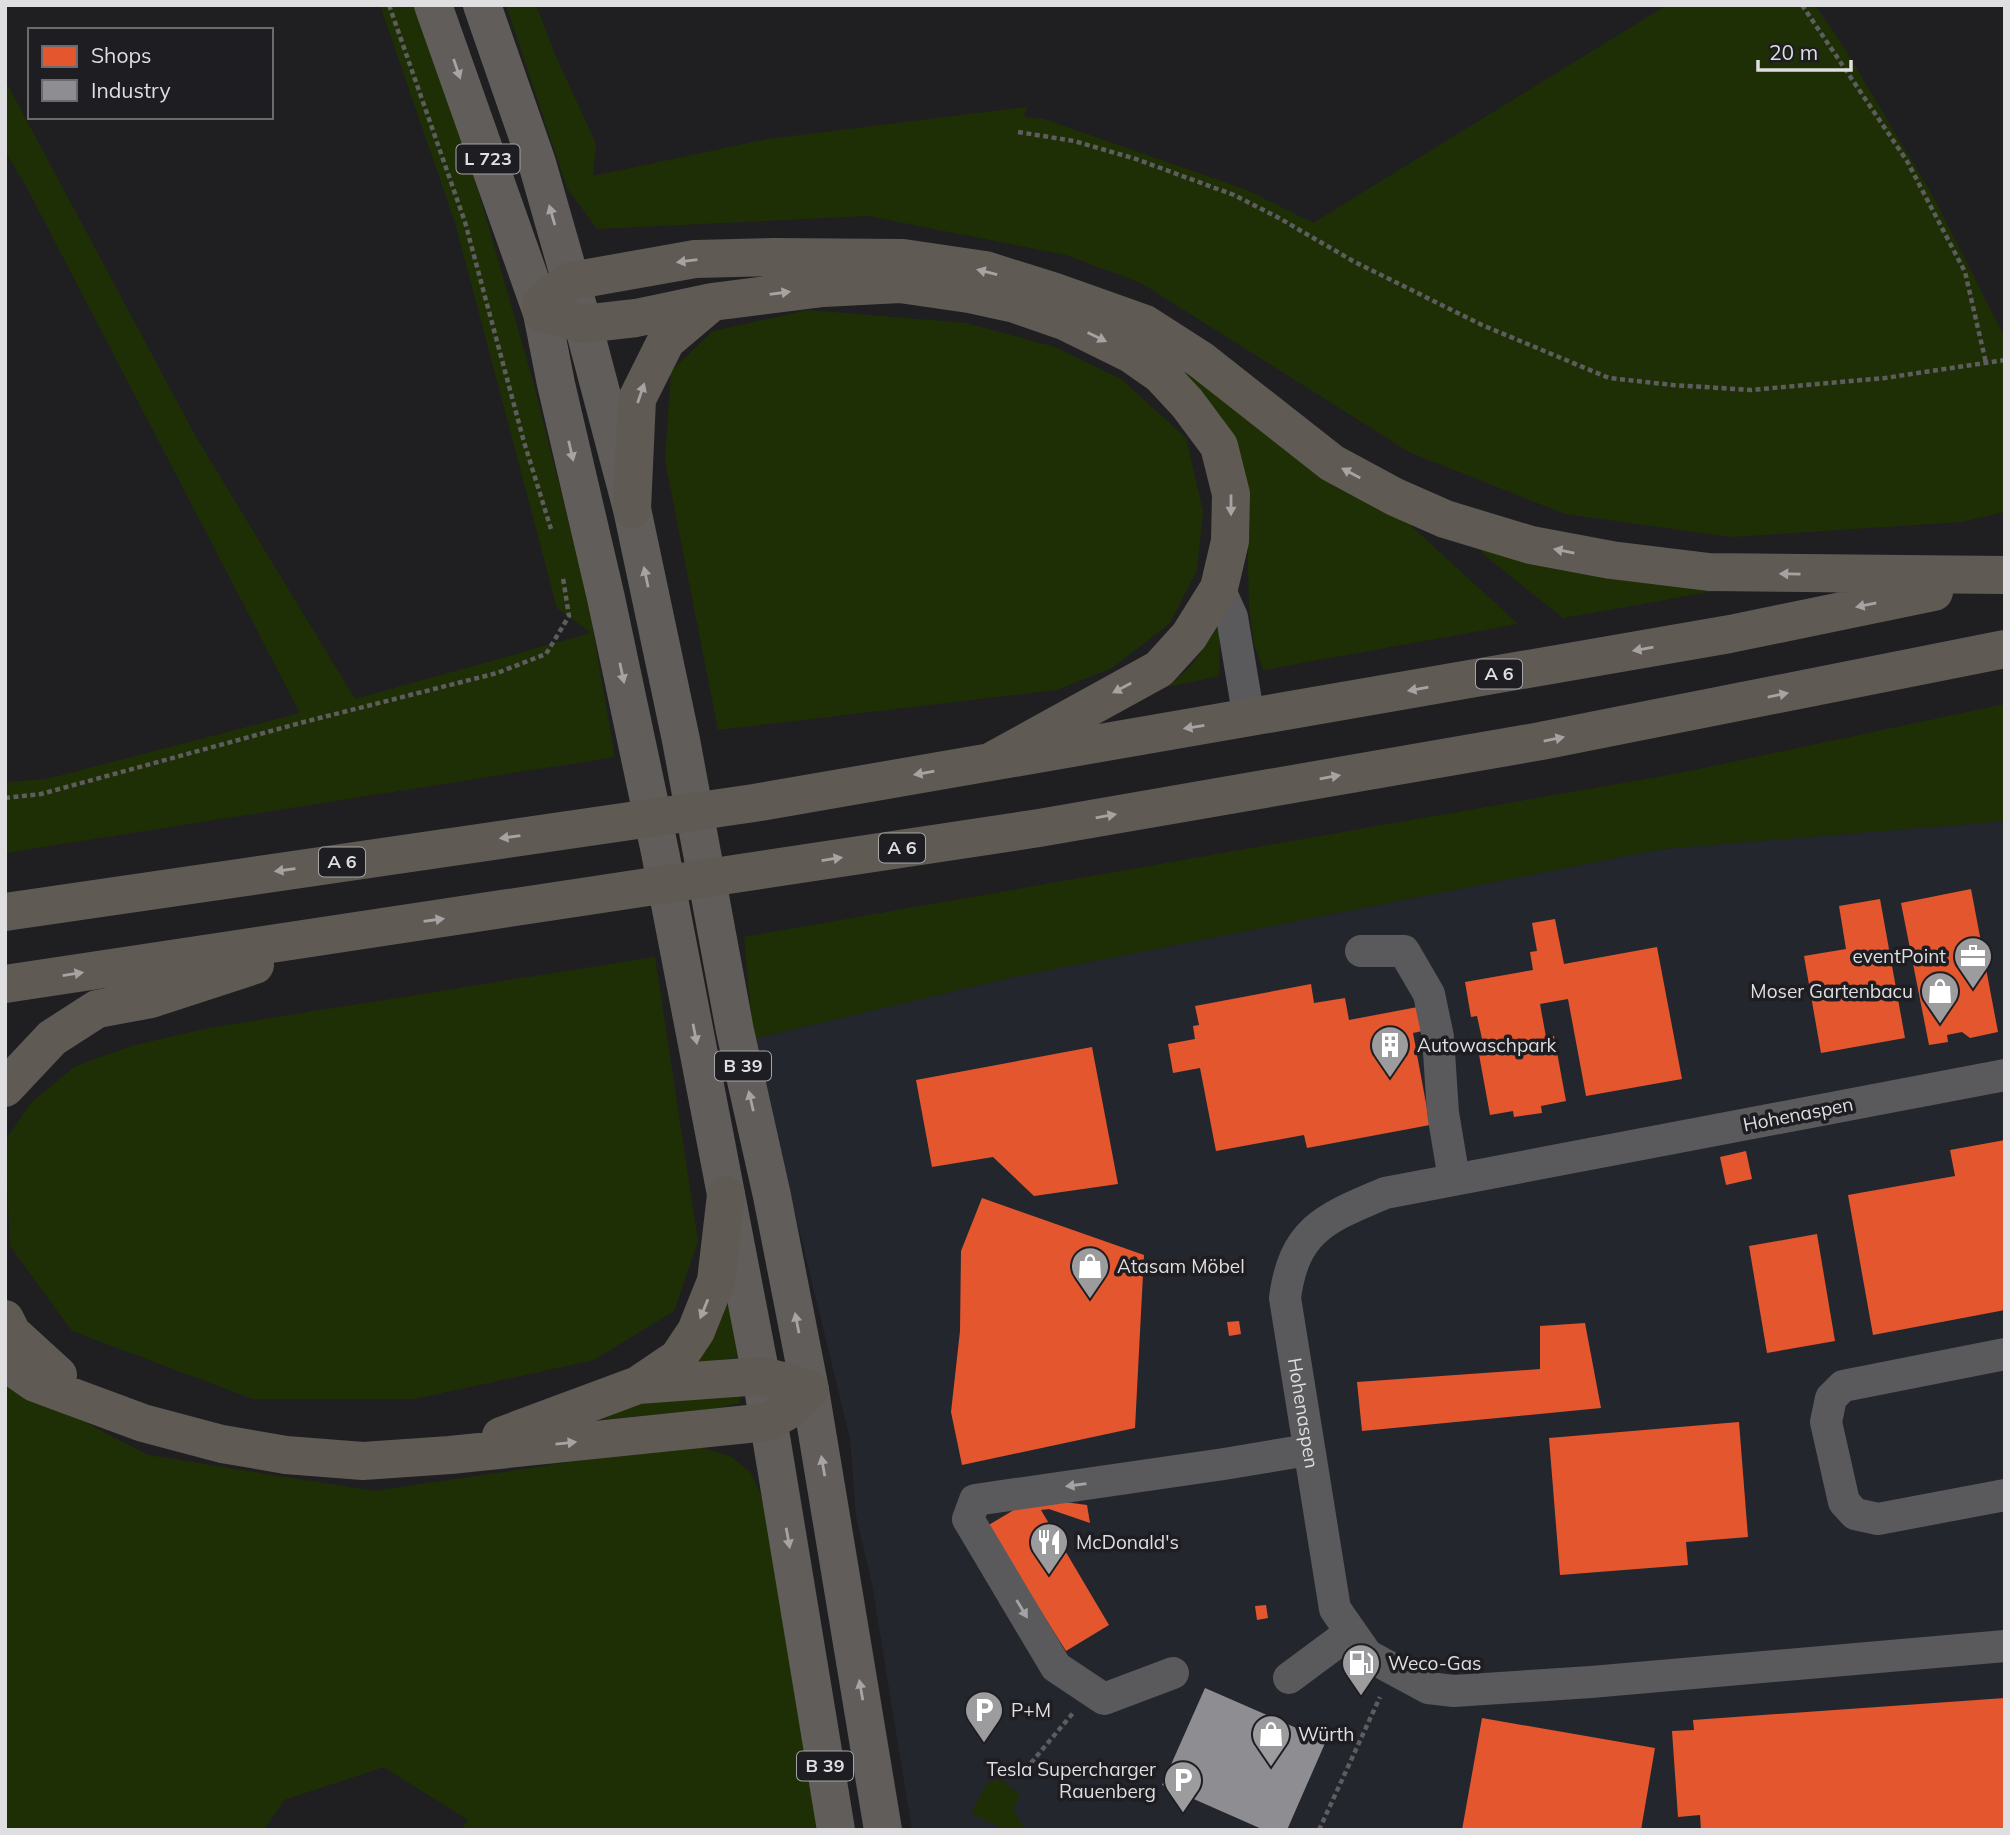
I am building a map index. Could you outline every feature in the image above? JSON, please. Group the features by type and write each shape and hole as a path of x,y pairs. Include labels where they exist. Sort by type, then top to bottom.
{"highway":[{"path":"992,761 1159,668 1189,636 1219,588 1230,541 1231,494 1219,446 1187,403 1161,375 1131,354 1064,321 1016,304 900,284 823,288 712,302 583,324 542,313 541,305 549,296 571,281 695,259 903,258 985,270 1145,324 1201,360 1332,463 1395,497 1469,527 1544,548 1611,560 1709,572 2005,577"},
{"path":"632,509 637,399 666,341 712,302"},
{"name":"A 6","path":"5,912 754,803 1730,634 2005,577"},
{"name":"A 6","path":"5,984 1039,828 1541,741 2005,649"},
{"path":"5,1088 52,1038 97,1009 150,999 367,930"},
{"path":"450,1455 638,1385 678,1358 695,1331 716,1281 726,1195"},
{"path":"5,1320 12,1333 86,1401"},
{"path":"5,1362 35,1382 143,1423 208,1441 286,1455 363,1461 450,1455 768,1422 789,1410 810,1390 761,1376 638,1385"}],"main road":[{"name":"L 723","path":"433,5 542,313 556,384"},
{"name":"L 723","path":"482,5 537,163 632,509"},
{"name":"B 39","path":"556,384 652,813 761,1376 835,1830"},
{"name":"B 39","path":"632,509 681,740 735,1031 772,1196 810,1390 883,1830"}],"street":[{"path":"1219,588 1232,617 1249,719"},
{"path":"1361,951 1404,951 1429,994 1437,1037 1443,1113 1454,1179"},
{"name":"Hohenaspen","path":"2005,1075 1385,1193 1335,1214 1308,1235 1293,1262 1285,1298 1335,1609 1367,1655 1428,1688 1454,1691 1754,1669 2005,1646"},
{"path":"2005,1354 1843,1386 1831,1398 1826,1422 1844,1502 1855,1514 1878,1519 2005,1495"},
{"path":"1173,1673 1104,1699 1056,1667 968,1519 975,1500 1308,1450"},
{"path":"1289,1678 1351,1632"}],"path":[{"path":"389,5 465,222 524,442 555,540"},
{"path":"1801,5 1907,161 1965,272 1986,363"},
{"path":"1017,132 1074,141 1136,159 1234,195 1353,261 1482,325 1609,378 1673,386 1751,390 1885,378 2005,360"},
{"path":"5,798 41,794 304,722 497,673 546,654 569,616 563,578"},
{"path":"1319,1830 1393,1668"},
{"path":"1020,1776 1092,1691"}],"shaded area":[{"path":"2005,821 2005,1830 912,1830 872,1584 856,1516 850,1439 753,1039 1013,977 1662,849"}],"green space":[{"path":"380,5 418,5 442,65 534,385 586,591 615,757 5,853 5,782 47,779 300,713 26,186 5,151 5,80 196,437 355,699 591,633 557,608 456,226"},
{"path":"506,5 536,5 554,52 596,144 593,176 768,139 1027,107 1024,117 1044,119 1247,190 1313,223 1667,5 1815,5 1845,49 1934,198 2005,338 2005,512 1961,522 1732,537 1565,514 1409,452 1141,283 1066,255 868,216 597,229 567,188"},
{"path":"808,310 966,323 1055,347 1121,379 1186,438 1203,511 1197,570 1170,623 1112,668 1056,690 718,730 665,460 671,371 713,331"},
{"path":"1188,371 1395,511 1518,624 1263,670 1254,644 1249,608 1247,526 1185,373"},
{"path":"1480,546 1732,588 1563,618 1483,554"},
{"path":"1220,624 1219,676 1168,687 1191,666"},
{"path":"2005,704 2005,821 1662,849 1013,977 753,1039 744,937 1680,773"},
{"path":"655,957 698,1241 674,1311 594,1360 414,1399 253,1399 72,1331 10,1246 5,1141 30,1104 74,1067 131,1046 208,1028"},
{"path":"727,1298 742,1357 690,1364"},
{"path":"5,1381 148,1455 374,1491 631,1453 699,1447 730,1456 751,1473 768,1510 817,1830 461,1830 468,1820 384,1767 284,1800 264,1830 5,1830"},
{"path":"738,1392 741,1397 739,1403 713,1409 587,1421 584,1409"},
{"path":"1000,1779 1020,1795 1013,1809 1025,1830 999,1830 998,1826 971,1814 986,1784"}],"building: Shops":[{"path":"1971,889 1998,1032 1970,1038 1962,1032 1947,1035 1948,1042 1929,1045 1901,903"},
{"path":"1880,899 1905,1038 1821,1053 1804,956 1846,949 1839,906"},
{"path":"1555,919 1564,964 1657,947 1682,1079 1586,1096 1568,999 1540,1004 1546,1037 1554,1036 1566,1101 1541,1106 1542,1113 1514,1117 1513,1111 1490,1115 1478,1049 1484,1048 1477,1016 1471,1017 1465,982 1533,970 1530,952 1537,951 1532,923"},
{"path":"1311,984 1314,1003 1345,998 1349,1020 1423,1006 1427,1030 1413,1033 1430,1125 1307,1148 1304,1135 1216,1151 1200,1068 1173,1073 1168,1044 1195,1039 1193,1026 1199,1025 1195,1006"},
{"path":"1092,1047 1118,1184 1034,1196 993,1157 932,1167 916,1080"},
{"path":"2005,1140 2005,1310 1873,1335 1848,1195 1955,1176 1950,1150"},
{"path":"1746,1151 1752,1179 1726,1185 1720,1157"},
{"path":"982,1198 1144,1255 1135,1428 962,1465 951,1412 960,1331 961,1251"},
{"path":"1817,1234 1835,1341 1767,1353 1749,1246"},
{"path":"1239,1321 1241,1334 1229,1336 1227,1322"},
{"path":"1585,1323 1601,1408 1362,1431 1357,1382 1540,1369 1540,1326"},
{"path":"1739,1422 1748,1537 1686,1542 1688,1565 1560,1575 1549,1438"},
{"name":"McDonald's","path":"1034,1498 1087,1505 1090,1523 1049,1509 1041,1510 1109,1625 1066,1651 987,1526"},
{"path":"1266,1605 1268,1618 1257,1620 1255,1606"},
{"path":"2005,1698 2005,1830 1701,1830 1700,1815 1678,1817 1672,1731 1694,1730 1693,1720"},
{"path":"1482,1718 1655,1748 1641,1830 1462,1830"}],"building: Industry":[{"path":"1205,1688 1326,1741 1287,1830 1264,1830 1162,1785"}],"place":[{"name":"eventPoint","path":"1973,990"},
{"name":"Moser Gartenbacu","path":"1940,1025"},
{"name":"Autowaschpark","path":"1390,1079"},
{"name":"Atasam Möbel","path":"1090,1300"},
{"name":"McDonald's","path":"1049,1576"},
{"name":"Weco-Gas","path":"1361,1697"},
{"name":"P+M","path":"984,1744"},
{"name":"Würth","path":"1271,1768"},
{"name":"Tesla Supercharger Rauenberg","path":"1183,1814"}]}
